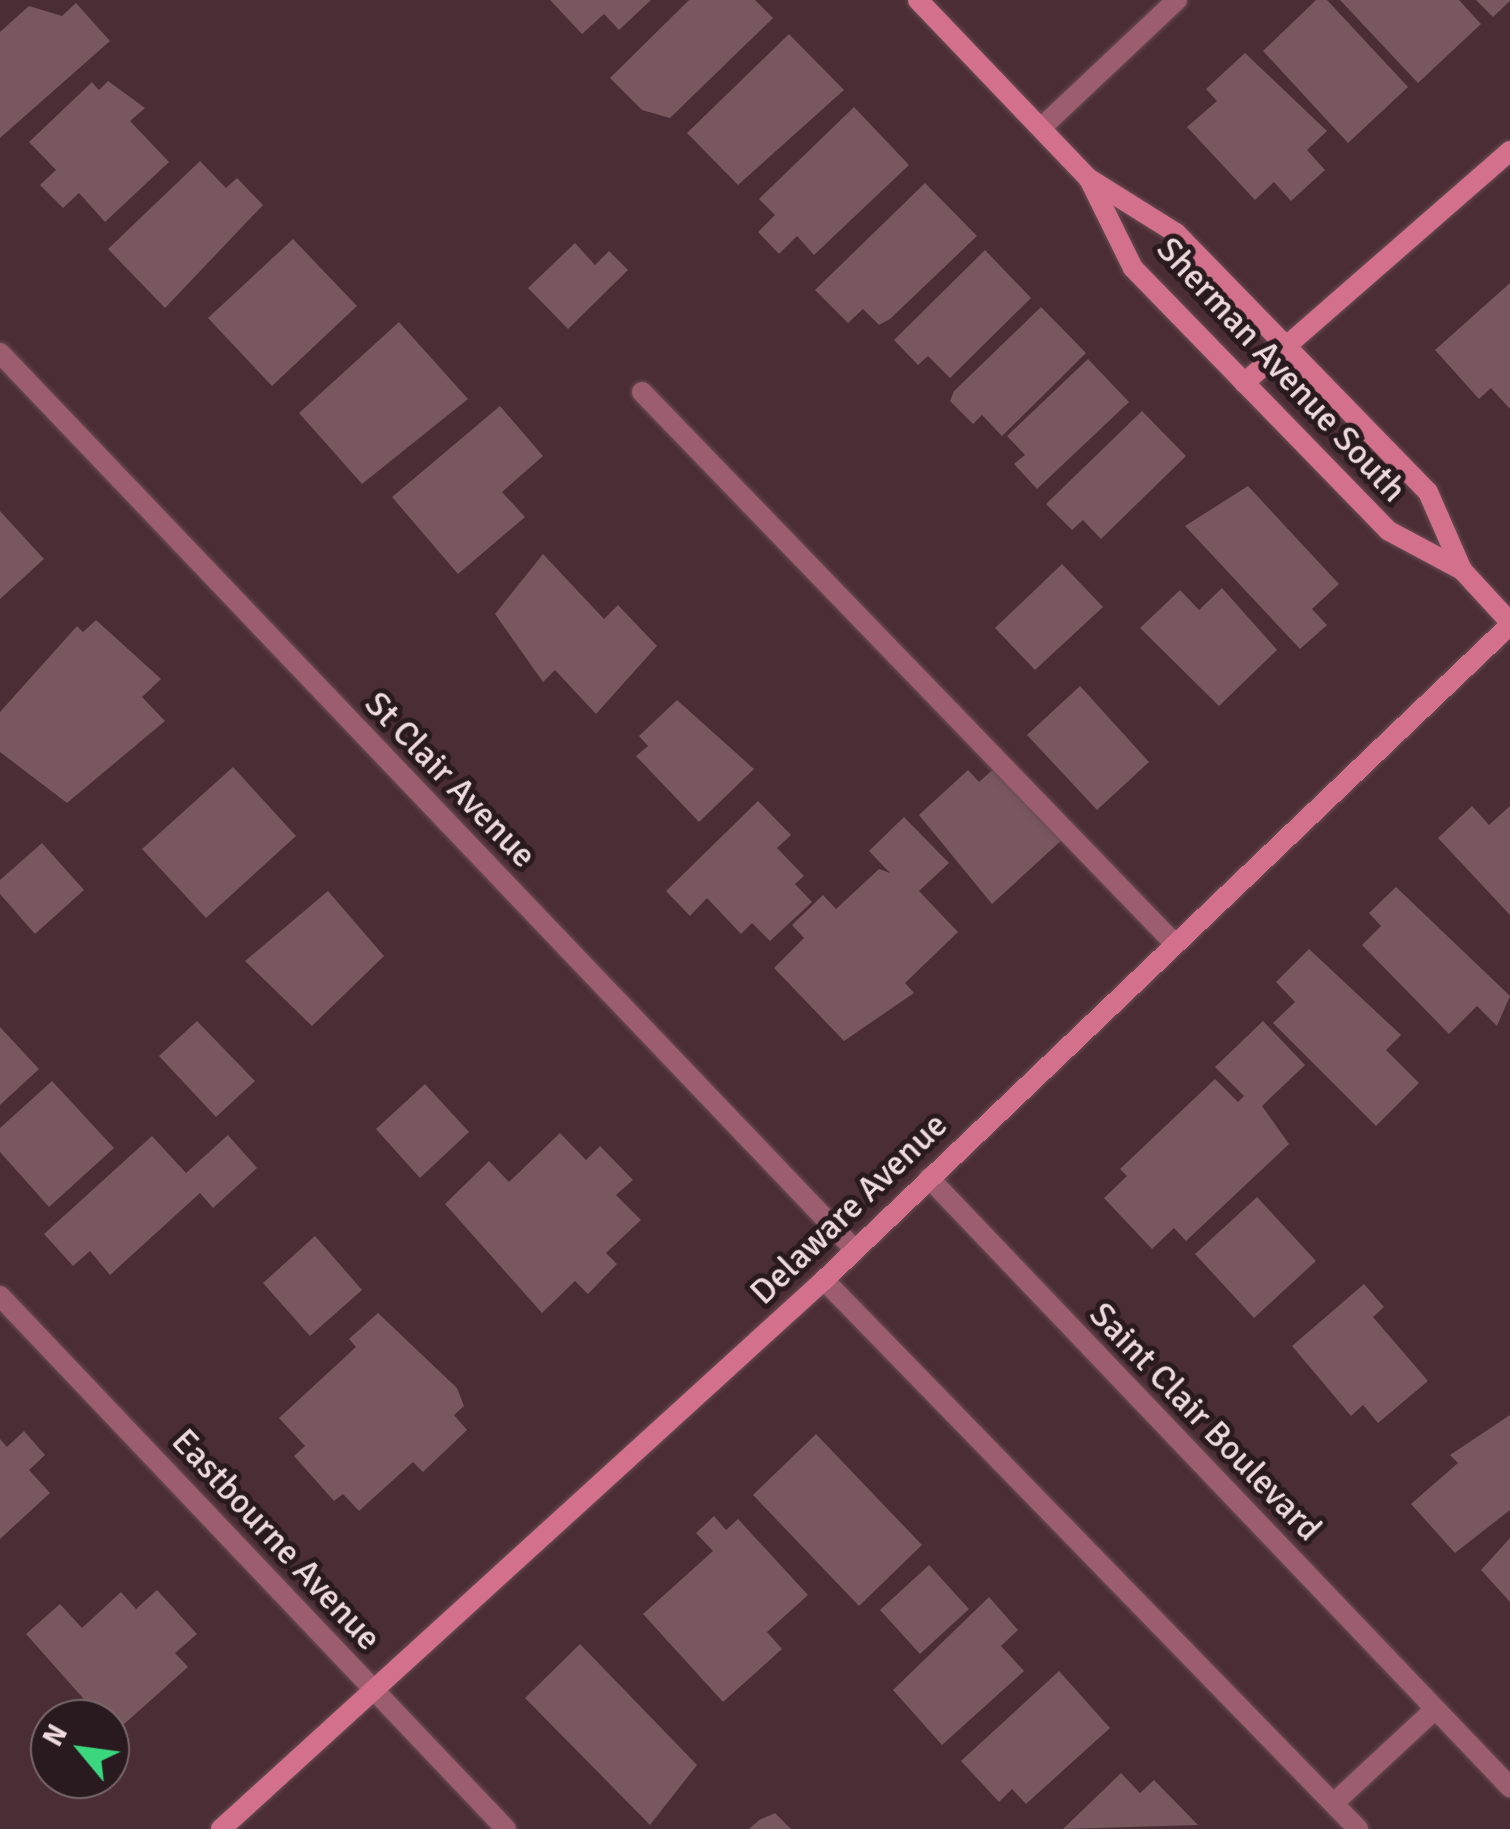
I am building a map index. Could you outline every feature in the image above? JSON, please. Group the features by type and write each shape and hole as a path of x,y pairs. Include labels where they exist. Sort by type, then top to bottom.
{"street":[{"name":"Sherman Avenue South","path":"918,0 1088,178 1176,233 1428,492 1462,570 1510,624"},
{"path":"1041,128 1178,0"},
{"path":"1244,383 1510,151"},
{"name":"Sherman Avenue South","path":"1088,178 1133,268 1389,531 1462,570"},
{"name":"St Clair Avenue","path":"0,354 854,1250"},
{"path":"642,392 1174,943"},
{"name":"Delaware Avenue","path":"221,1829 824,1280 1510,624"},
{"name":"Saint Clair Boulevard","path":"929,1178 1510,1786"},
{"path":"824,1280 1358,1829"},
{"name":"Eastbourne Avenue","path":"0,1296 506,1829"},
{"path":"1334,1803 1436,1709"}],"building":[{"path":"550,0 651,0 619,30 604,14 582,34"},
{"path":"689,0 755,0 773,18 670,118 642,110 610,78"},
{"path":"1316,0 1327,0 1408,87 1348,143 1263,51"},
{"path":"1340,0 1459,0 1481,24 1418,83"},
{"path":"1476,0 1510,0 1510,1 1493,17"},
{"path":"76,3 110,41 0,138 0,32 29,6 62,16"},
{"path":"789,34 844,90 738,185 687,133"},
{"path":"1245,53 1327,131 1307,150 1325,170 1291,201 1274,182 1255,200 1187,127 1217,101 1206,89"},
{"path":"108,81 145,108 130,121 169,162 105,222 79,193 63,208 40,185 56,170 29,142 92,82 99,90"},
{"path":"854,107 909,165 814,255 797,236 779,254 758,232 775,215 759,199"},
{"path":"200,161 226,188 237,178 263,205 165,308 108,249"},
{"path":"925,183 977,236 890,319 879,325 863,309 848,323 815,290"},
{"path":"293,239 357,306 272,386 208,318"},
{"path":"575,243 595,265 609,251 628,270 568,329 528,288"},
{"path":"985,250 1031,298 950,378 928,356 918,365 894,340"},
{"path":"1510,283 1510,409 1491,388 1479,399 1435,350"},
{"path":"1041,307 1086,353 1002,436 982,415 973,424 950,401 954,391"},
{"path":"399,322 468,399 362,484 299,413"},
{"path":"1088,359 1129,402 1037,489 1014,464 1025,455 1007,436"},
{"path":"500,406 543,456 502,492 525,517 458,574 392,497"},
{"path":"1142,411 1186,456 1101,539 1083,520 1072,530 1046,504"},
{"path":"1248,486 1339,584 1312,609 1327,625 1300,649 1185,526"},
{"path":"0,511 44,559 0,599"},
{"path":"543,554 604,619 618,605 657,646 596,714 555,670 543,682 495,614"},
{"path":"1062,564 1103,607 1035,670 995,628"},
{"path":"1222,588 1277,650 1219,706 1140,628 1180,590 1199,610"},
{"path":"96,620 161,679 142,697 165,721 67,803 0,752 0,712 77,626 83,632"},
{"path":"1080,686 1149,762 1097,810 1027,735"},
{"path":"677,700 754,769 699,822 636,756 648,746 639,736"},
{"path":"997,766 1064,838 992,904 919,815 968,770 979,782"},
{"path":"233,767 296,836 206,918 142,849"},
{"path":"758,801 791,835 777,848 804,876 795,884 812,902 770,941 752,923 741,934 707,898 690,916 666,891"},
{"path":"1472,806 1489,825 1510,806 1510,915 1438,838"},
{"path":"904,817 949,863 919,891 958,932 905,983 914,993 844,1041 774,968 804,938 792,925 823,895 836,909 879,869 890,873 869,851"},
{"path":"42,843 84,890 35,934 0,894 0,880"},
{"path":"1396,887 1510,996 1497,1026 1477,1006 1449,1034 1362,945 1381,926 1369,913"},
{"path":"328,891 384,956 312,1026 245,961"},
{"path":"1309,949 1401,1035 1386,1050 1419,1083 1376,1126 1273,1023 1295,1002 1276,982"},
{"path":"197,1021 255,1081 216,1117 159,1056"},
{"path":"1263,1021 1305,1065 1262,1106 1289,1144 1186,1241 1174,1228 1152,1249 1104,1198 1127,1176 1120,1169 1215,1079 1238,1102 1244,1096 1215,1067"},
{"path":"0,1027 39,1069 0,1105"},
{"path":"52,1081 114,1148 49,1207 0,1152 0,1128"},
{"path":"425,1084 469,1132 420,1178 376,1129"},
{"path":"560,1133 586,1160 600,1146 633,1180 616,1195 641,1220 606,1253 617,1264 588,1294 575,1281 542,1313 445,1204 489,1161 509,1182"},
{"path":"228,1135 257,1168 213,1208 200,1193 110,1275 90,1251 73,1266 44,1234 152,1136 186,1173"},
{"path":"1257,1197 1316,1261 1254,1318 1195,1254"},
{"path":"315,1236 362,1290 310,1336 263,1283"},
{"path":"1364,1284 1384,1307 1373,1317 1428,1381 1378,1423 1363,1405 1351,1416 1292,1346"},
{"path":"378,1313 457,1388 464,1406 454,1415 467,1430 423,1472 413,1462 359,1511 343,1494 334,1501 294,1456 305,1446 279,1418 356,1347 349,1339"},
{"path":"1510,1415 1510,1510 1455,1553 1411,1504 1458,1463 1450,1455"},
{"path":"24,1431 45,1455 29,1470 50,1493 0,1539 0,1439 7,1447"},
{"path":"816,1434 922,1545 859,1606 753,1495"},
{"path":"714,1516 726,1530 738,1519 808,1595 767,1632 782,1649 723,1702 643,1614 713,1551 696,1533"},
{"path":"1510,1538 1510,1602 1481,1570"},
{"path":"929,1565 969,1609 920,1654 880,1610"},
{"path":"157,1590 197,1634 175,1653 188,1667 130,1719 130,1699 84,1699 26,1634 60,1604 82,1628 121,1592 136,1609"},
{"path":"989,1597 1018,1630 1001,1646 1024,1671 942,1745 893,1690"},
{"path":"580,1644 697,1765 650,1825 525,1698"},
{"path":"1059,1671 1110,1728 1026,1804 1012,1789 999,1802 961,1761"},
{"path":"1121,1773 1140,1793 1154,1780 1198,1825 1063,1829"},
{"path":"775,1813 791,1829 749,1829 759,1820"}]}
